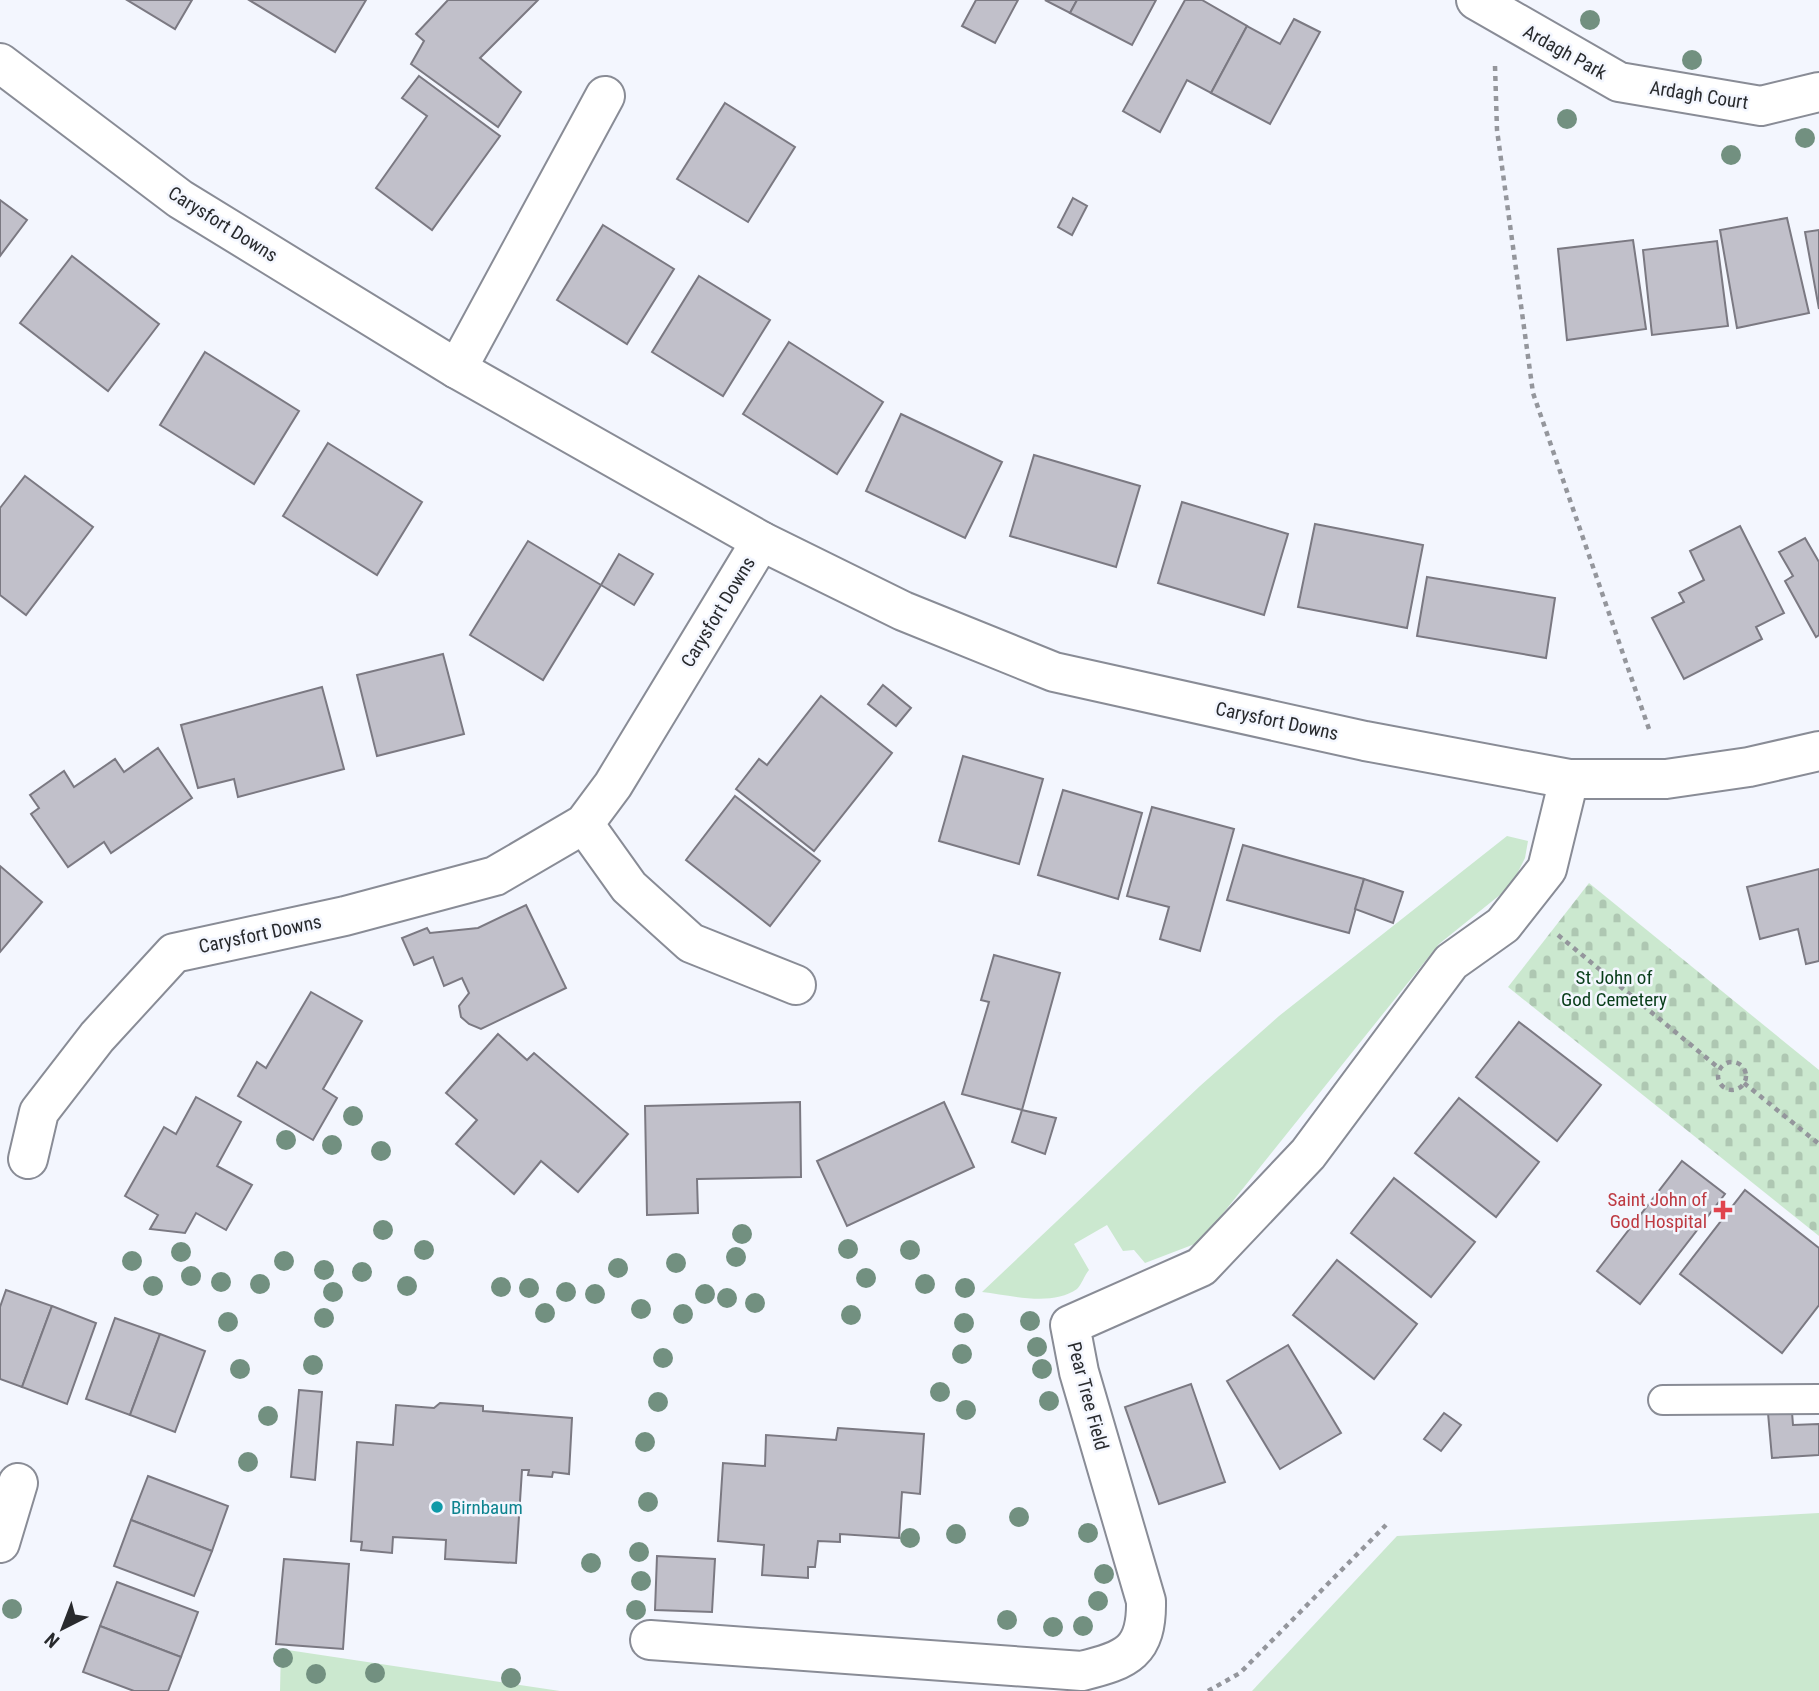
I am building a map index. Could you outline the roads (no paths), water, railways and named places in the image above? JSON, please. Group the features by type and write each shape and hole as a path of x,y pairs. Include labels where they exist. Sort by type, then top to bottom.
{"street":[{"name":"Ardagh Park","path":"1485,7 1619,82"},
{"name":"Carysfort Downs","path":"0,63 180,199 457,369 761,541 903,611 1054,672 1365,741 1569,779 1667,779 1749,767 1819,751"},
{"name":"Ardagh Court","path":"1619,82 1761,106 1819,92"},
{"path":"457,369 605,96"},
{"name":"Carysfort Downs","path":"28,1159 39,1112 97,1037 174,953 345,916 495,876 584,824 613,785 761,541"},
{"name":"Pear Tree Field","path":"650,1640 1082,1671 1112,1663 1130,1653 1147,1627 1146,1601 1079,1371 1070,1325 1202,1267 1308,1154 1451,962 1503,925 1547,869 1569,779"},
{"path":"584,824 629,887 691,943 796,985"},
{"path":"0,1543 18,1483"}],"lane":[{"path":"1663,1400 1819,1399"}],"place":[{"name":"Saint John of God Hospital","path":"1723,1210"},
{"name":"Birnbaum","path":"437,1507"}],"park label":[{"name":"St John of God Cemetery","path":"1614,988"}]}
